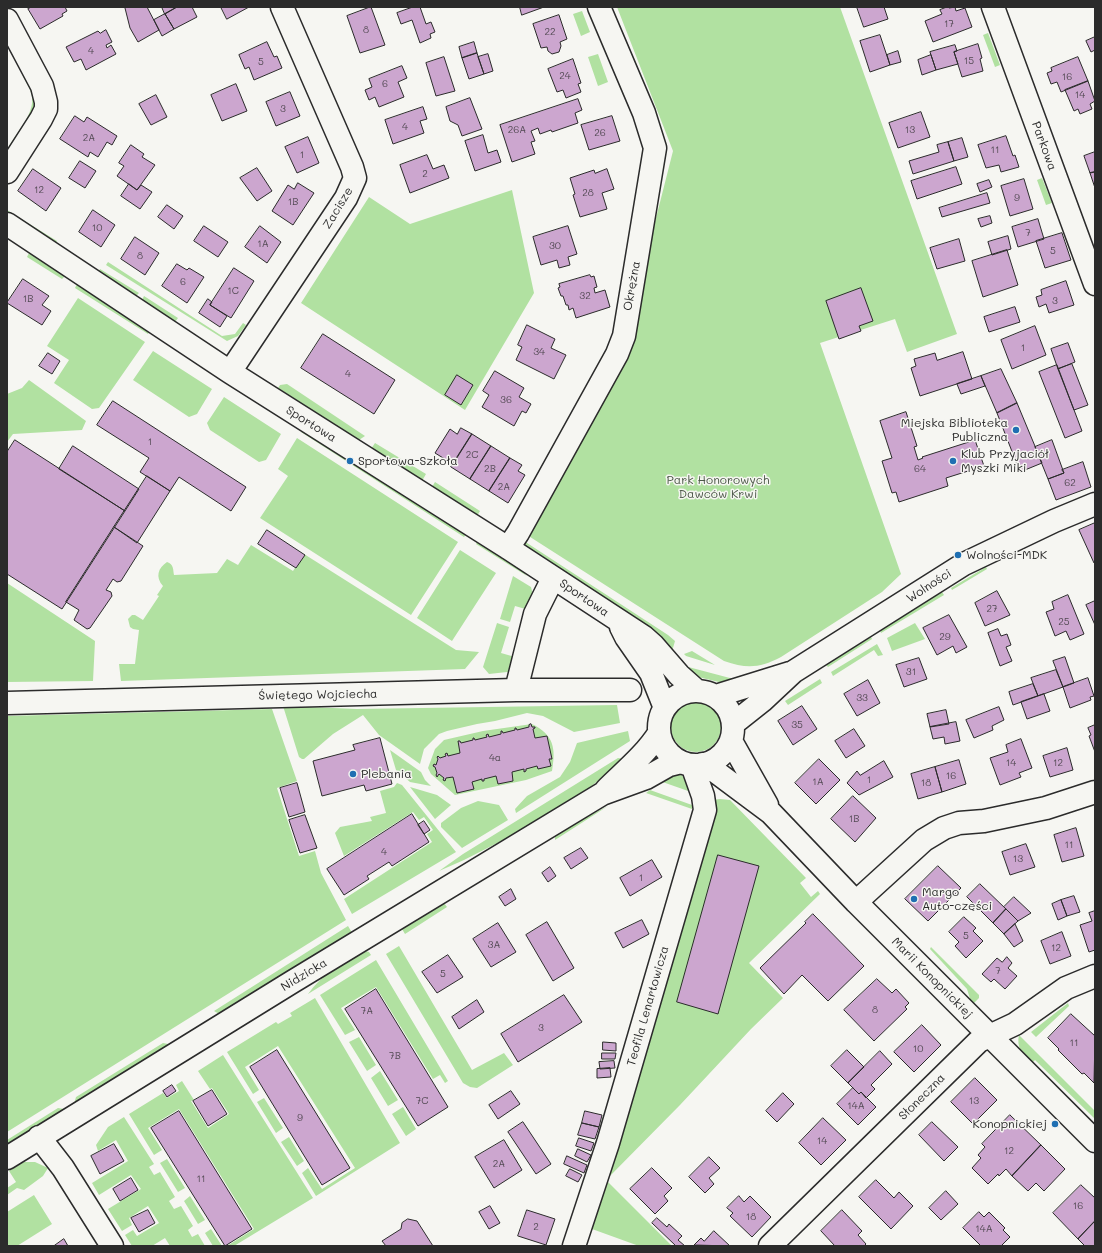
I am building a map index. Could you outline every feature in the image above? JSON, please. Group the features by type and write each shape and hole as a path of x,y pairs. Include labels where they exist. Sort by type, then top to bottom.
{"street":[{"name":"Okrężna","path":"508,548 522,526 617,354 624,336 655,148 644,113 599,7"},
{"name":"Parkowa","path":"993,7 1095,284"},
{"name":"Zacisze","path":"230,372 346,198 355,178 352,167 289,9"},
{"path":"7,20 42,86 46,102 46,109 41,119 7,172"},
{"name":"Sportowa","path":"7,224 230,372 508,548 617,621 644,637 653,645 679,675 707,694"},
{"name":"Wolności","path":"793,672 964,564 1054,521 1095,504"},
{"path":"516,690 535,614 553,578"},
{"path":"617,621 626,637 651,673 665,708"},
{"path":"771,813 716,772 673,757 666,750 662,742 659,733 659,724 665,708 671,700 679,695 688,692 707,694 793,672"},
{"path":"602,794 646,778 669,765 711,762 719,757 725,750 732,732 793,672"},
{"name":"Świętego Wojciecha","path":"7,703 516,690 630,690"},
{"path":"707,694 724,704 730,713 732,732 771,813"},
{"path":"602,794 646,750 659,733"},
{"name":"Teofila Lenartowicza","path":"574,1246 608,1143 705,810 703,796 691,764"},
{"path":"856,902 924,840 944,828 959,823 984,821 1046,808 1095,792"},
{"name":"Nidzicka","path":"7,1158 298,978 602,794"},
{"name":"Marii Konopnickiej","path":"771,813 856,902 1095,1141"},
{"name":"Słoneczna","path":"770,1246 979,1041 1015,1024 1066,988 1095,976"},
{"path":"39,1138 63,1168 112,1246"}],"green space":[{"name":"Park Honorowych Dawców Krwi","path":"617,7 840,7 957,334 907,352 895,319 820,343 901,574 882,592 781,657 760,665 747,666 732,664 724,661 527,535 629,354 641,277 673,151"},
{"path":"582,11 590,32 581,36 573,14"},
{"path":"988,33 1000,65 995,67 983,35"},
{"path":"598,54 608,82 598,86 588,57"},
{"path":"25,72 35,98 34,110 7,154 31,108 32,97 22,74"},
{"path":"1042,178 1052,203 1046,205 1037,180"},
{"path":"512,190 534,293 465,410 301,303 369,197 410,224"},
{"path":"7,210 57,241 55,245 8,216"},
{"path":"29,253 65,276 62,279 27,257"},
{"path":"108,262 222,336 235,334 243,323 246,325 238,336 227,341 106,265"},
{"path":"100,269 139,293 136,296 98,273"},
{"path":"77,284 150,330 148,334 75,288"},
{"path":"144,296 178,318 175,322 142,300"},
{"path":"78,298 145,342 99,408 92,409 54,383 69,360 47,346"},
{"path":"153,351 212,389 197,414 189,417 133,380"},
{"path":"29,380 86,421 82,430 13,434 7,442 7,394 22,388"},
{"path":"287,384 365,436 359,440 278,388 280,385"},
{"path":"224,397 281,434 266,460 259,462 210,430 207,423"},
{"path":"303,429 466,534 464,537 301,432"},
{"path":"297,438 458,542 411,615 260,518 288,476 278,469"},
{"path":"375,443 426,474 422,481 371,449"},
{"path":"435,482 480,511 477,516 432,487"},
{"path":"478,541 519,568 527,576 476,544"},
{"path":"524,541 668,635 675,641 673,648 670,652 525,546"},
{"path":"251,545 293,571 304,554 456,650 479,652 465,669 121,681 119,664 135,664 139,630 130,627 128,619 132,615 135,615 143,620 159,596 157,595 163,586 158,576 161,567 167,562 171,564 174,575 217,573 227,559 238,565"},
{"path":"460,550 496,573 452,641 417,618"},
{"path":"986,567 987,569 952,590 951,588"},
{"path":"513,576 531,587 533,595 529,610 515,606 510,622 500,619"},
{"path":"7,583 95,641 93,681 7,682"},
{"path":"942,592 944,595 881,633 880,630"},
{"path":"497,623 509,627 501,653 515,657 516,671 489,674 483,667"},
{"path":"915,623 925,639 892,651 887,638"},
{"path":"871,637 872,639 828,667 826,665"},
{"path":"877,644 883,655 878,656 874,650 833,676 831,672"},
{"path":"692,651 715,665 686,656 684,654"},
{"path":"677,664 745,682 727,684 690,675"},
{"path":"820,679 822,683 788,705 785,701"},
{"path":"691,702 701,702 714,709 721,722 721,732 714,745 701,752 691,752 682,748 675,741 671,732 671,722 675,713 682,706"},
{"path":"617,705 620,723 574,732 543,716 527,713 447,731 439,734 424,749 420,764 379,735 363,715 333,734 304,759 302,759 299,757 283,706 357,709"},
{"path":"272,709 297,781 277,788 299,856 315,851 321,873 346,920 7,1132 7,716"},
{"path":"532,724 545,733 552,743 554,756 552,771 526,780 455,795 431,774 428,768 435,749 444,740 483,731"},
{"path":"628,731 630,741 516,813 515,809 527,796 560,777 570,762 577,743"},
{"path":"390,750 421,772 425,780 431,786 410,782 396,770"},
{"path":"618,758 624,759 576,799 513,835 439,871 463,854"},
{"path":"673,772 685,779 691,792 654,779"},
{"path":"397,783 402,785 456,852 352,914 344,899 432,842 427,834 433,830 424,817 419,820 413,812 344,856 335,833 340,827 372,821 370,817 386,813 380,791 394,787"},
{"path":"410,787 437,795 451,805 435,819"},
{"path":"650,790 692,805 692,809 646,793"},
{"path":"712,800 730,800 806,878 800,883 811,897 818,891 820,894 749,963 783,998 751,1029 680,1105 606,1180 672,1246 639,1246 592,1229"},
{"path":"478,801 499,805 508,820 462,848 441,827 441,823 461,808"},
{"path":"608,806 555,840 555,834"},
{"path":"444,903 447,907 405,934 402,926"},
{"path":"348,926 351,931 351,935 221,1015 214,1011"},
{"path":"399,946 472,1070 504,1053 513,1065 477,1088 470,1087 463,1083 386,954"},
{"path":"931,947 979,995 979,998 972,1005 967,989 930,949"},
{"path":"362,950 369,952 371,955 308,994 326,975"},
{"path":"376,960 448,1081 445,1083 440,1075 433,1079 376,987 341,1008 355,1030 345,1035 320,995"},
{"path":"315,998 400,1143 316,1196 302,1173 308,1168 322,1189 355,1168 278,1046 245,1067 259,1090 253,1094 227,1052 276,1022 278,1024 292,1016 290,1013"},
{"path":"1068,1003 1069,1006 1036,1037 1031,1032"},
{"path":"1019,1035 1095,1111 1095,1119 1035,1060 1030,1065 1019,1047"},
{"path":"359,1037 376,1065 367,1071 349,1042"},
{"path":"163,1043 168,1044 171,1048 74,1104 76,1097"},
{"path":"223,1055 313,1198 234,1246 227,1246 254,1229 179,1109 148,1128 162,1150 154,1155 129,1114 163,1093 167,1098 179,1091 176,1085 182,1081 194,1100 191,1101 208,1128 229,1114 212,1088 210,1089 198,1071"},
{"path":"380,1071 398,1100 388,1106 371,1078"},
{"path":"264,1098 283,1128 276,1133 257,1102"},
{"path":"403,1107 416,1129 406,1136 392,1114"},
{"path":"58,1108 64,1109 66,1112 7,1149 7,1140"},
{"path":"124,1117 154,1164 149,1167 154,1175 160,1172 175,1197 169,1201 174,1209 181,1206 193,1226 188,1230 192,1237 198,1234 205,1246 170,1246 165,1238 152,1246 132,1246 125,1235 133,1230 137,1236 159,1223 148,1206 129,1218 132,1225 122,1231 108,1209 141,1189 131,1175 99,1195 92,1183 128,1161 116,1140 98,1151 96,1145 108,1127"},
{"path":"289,1137 304,1161 297,1166 281,1142"},
{"path":"167,1159 185,1188 178,1192 160,1163"},
{"path":"24,1162 35,1162 48,1168 43,1176 24,1190 17,1188 7,1195 7,1188 16,1182 9,1171"},
{"path":"34,1195 52,1224 17,1246 7,1246 7,1212"},
{"path":"190,1196 205,1220 198,1224 184,1201"},
{"path":"211,1229 222,1246 213,1246 205,1233"}],"building":[{"path":"32,7 65,7 67,11 62,14 63,16 40,29 28,9"},
{"path":"147,7 159,30 138,42 130,28 125,8"},
{"path":"162,7 177,7 165,14"},
{"path":"177,7 192,7 197,17 174,29 165,14"},
{"path":"221,7 249,7 227,19"},
{"path":"371,7 385,45 360,53 347,16"},
{"path":"413,7 420,7 426,24 431,22 435,32 430,34 431,38 420,43 412,20 401,24 397,13"},
{"path":"520,7 544,7 522,15"},
{"path":"857,7 884,7 888,19 864,27"},
{"path":"948,7 955,7 956,11 965,8 972,27 933,42 925,21 942,14 940,10"},
{"path":"165,14 174,29 162,36 154,20"},
{"path":"559,15 567,39 560,42 561,46 559,52 552,54 548,51 547,47 541,48 533,24"},
{"path":"106,30 112,42 106,45 107,48 111,45 116,54 86,70 81,59 74,62 66,47 98,31 100,33"},
{"path":"880,35 890,65 870,72 860,41"},
{"path":"1095,37 1095,50 1091,52 1086,41"},
{"path":"267,42 274,57 277,56 282,68 254,80 249,67 245,69 239,55"},
{"path":"474,42 477,53 462,58 459,47"},
{"path":"978,44 982,58 980,59 983,71 962,77 954,52"},
{"path":"955,45 957,51 954,52 958,64 936,70 930,52"},
{"path":"898,51 901,62 890,65 887,55"},
{"path":"477,53 484,74 469,79 462,58"},
{"path":"488,54 493,71 484,74 478,57"},
{"path":"931,55 936,70 922,75 918,60"},
{"path":"444,57 455,91 436,96 426,63"},
{"path":"1078,57 1088,81 1061,92 1057,82 1051,84 1047,73 1052,71 1051,68"},
{"path":"573,59 581,83 578,84 581,92 566,98 563,90 557,92 548,69"},
{"path":"402,66 407,78 398,82 404,97 379,107 375,97 369,100 365,90 372,87 369,79"},
{"path":"1088,81 1095,101 1090,104 1092,109 1080,114 1078,109 1074,111 1065,90"},
{"path":"236,84 247,111 222,121 211,95"},
{"path":"290,92 300,116 276,126 266,102"},
{"path":"156,95 167,117 151,125 139,104"},
{"path":"470,98 482,129 462,136 458,125 450,121 446,107"},
{"path":"578,99 582,110 575,113 578,123 552,132 551,130 540,134 538,128 531,131 535,141 531,142 535,154 512,162 500,125"},
{"path":"423,107 427,119 420,121 424,133 393,144 385,120"},
{"path":"921,112 930,137 898,148 889,123"},
{"path":"75,116 84,122 87,117 117,136 112,145 107,142 98,157 90,152 88,157 60,139"},
{"path":"612,116 620,141 589,150 581,125"},
{"path":"483,135 488,153 497,150 501,162 475,171 465,141"},
{"path":"1006,136 1013,156 1015,155 1019,167 1001,172 999,165 986,168 978,145"},
{"path":"308,137 319,163 297,173 285,147"},
{"path":"962,138 968,157 954,161 948,142"},
{"path":"948,142 954,161 913,174 909,161 939,152 937,145"},
{"path":"131,145 144,154 142,157 155,165 137,190 117,176 124,166 119,163"},
{"path":"1095,152 1095,172 1090,173 1084,156"},
{"path":"427,155 433,169 444,165 449,178 410,193 400,165"},
{"path":"80,161 96,171 85,188 69,178"},
{"path":"956,167 962,184 917,199 911,181"},
{"path":"257,168 272,191 257,201 240,178"},
{"path":"33,169 61,188 46,211 18,191"},
{"path":"607,169 614,189 602,193 607,209 580,217 573,195 575,194 570,178 594,170 595,173"},
{"path":"1095,172 1095,188 1090,173"},
{"path":"1024,179 1033,209 1010,216 1001,186"},
{"path":"989,180 992,187 980,192 977,184"},
{"path":"298,183 314,193 293,225 272,211 288,185 294,189"},
{"path":"129,184 137,190 141,185 152,192 140,209 121,196"},
{"path":"987,193 990,203 942,217 939,208"},
{"path":"167,205 183,216 174,229 158,217"},
{"path":"93,210 115,225 101,247 79,232"},
{"path":"990,216 992,223 981,227 978,219"},
{"path":"1038,219 1044,239 1018,247 1012,227"},
{"path":"204,226 228,242 218,257 194,241"},
{"path":"260,226 281,242 267,263 245,247"},
{"path":"568,226 577,254 568,257 570,265 559,268 557,260 541,265 533,237"},
{"path":"1062,233 1071,260 1045,268 1036,241"},
{"path":"1008,236 1011,249 992,255 988,242"},
{"path":"135,237 159,253 145,275 121,259"},
{"path":"959,239 965,261 937,269 930,248"},
{"path":"1007,250 1018,285 983,297 972,261"},
{"path":"177,264 187,270 189,268 204,277 187,303 162,286"},
{"path":"234,268 254,281 231,318 210,305"},
{"path":"590,275 591,277 594,276 597,287 594,288 595,293 605,290 610,307 576,318 573,308 569,310 563,296 561,296 558,288 560,287 559,284"},
{"path":"23,279 49,296 42,305 51,311 42,325 7,303"},
{"path":"1066,281 1074,305 1049,313 1046,304 1039,307 1036,297 1042,295 1041,290"},
{"path":"861,288 873,321 859,326 861,331 839,339 826,301"},
{"path":"208,299 212,302 210,305 227,316 220,327 199,313"},
{"path":"1015,307 1020,322 989,332 984,317"},
{"path":"527,325 555,339 551,348 566,355 554,379 516,360 522,347 518,345"},
{"path":"1035,326 1046,355 1012,369 1001,340"},
{"path":"323,334 395,380 374,414 301,368"},
{"path":"1068,343 1075,362 1058,369 1051,349"},
{"path":"963,352 972,379 920,396 911,368 916,366 914,359 935,353 937,360"},
{"path":"48,353 60,361 52,374 39,366"},
{"path":"1072,364 1088,405 1074,410 1058,369"},
{"path":"1057,365 1082,431 1065,438 1039,372"},
{"path":"1001,369 1017,403 997,413 981,376"},
{"path":"495,371 524,388 519,397 531,404 526,413 522,411 514,426 482,407 489,395 483,391"},
{"path":"457,375 473,385 461,405 445,395"},
{"path":"981,376 985,386 961,394 957,384"},
{"path":"113,401 246,487 231,511 179,477 170,491 140,472 149,458 97,425"},
{"name":"Miejska Biblioteka Publiczna","path":"1017,403 1042,463 1020,472 997,413"},
{"path":"906,412 917,446 914,447 918,460 923,458 922,457 975,440 984,466 946,478 948,486 899,502 896,492 892,493 882,461 892,458 880,421"},
{"path":"461,428 472,434 453,464 435,453 450,429 457,434"},
{"path":"472,434 491,446 470,479 451,467"},
{"path":"15,440 125,511 62,609 7,574 7,452"},
{"path":"1052,440 1064,473 1048,479 1035,447"},
{"path":"73,446 139,489 125,511 59,469"},
{"path":"491,446 510,458 489,491 470,479"},
{"path":"510,458 522,465 518,471 525,475 508,503 489,491"},
{"path":"1083,462 1091,487 1056,500 1048,479 1064,473 1062,470"},
{"path":"147,476 170,491 137,543 114,527"},
{"path":"1095,523 1095,563 1094,563 1079,530"},
{"path":"114,527 143,546 121,581 117,582 113,579 106,590 111,592 112,596 90,628 87,629 74,620 79,610 66,602"},
{"path":"267,530 305,555 296,568 258,544"},
{"path":"997,591 1010,615 985,626 975,603"},
{"path":"1068,595 1084,634 1070,640 1066,631 1055,636 1046,612 1054,609 1052,602"},
{"path":"1095,601 1095,625 1086,605"},
{"path":"949,615 967,647 956,653 953,646 937,655 923,628"},
{"path":"998,629 1001,636 1007,634 1011,645 1006,647 1012,661 1000,666 988,633"},
{"path":"1065,657 1074,683 1063,687 1053,661"},
{"path":"919,658 927,679 904,687 896,665"},
{"path":"1056,670 1063,687 1038,696 1031,678"},
{"path":"1088,678 1094,696 1090,697 1091,700 1070,708 1063,687"},
{"path":"868,680 880,703 857,716 844,694"},
{"path":"1033,684 1038,696 1013,705 1009,692"},
{"path":"1044,694 1050,711 1027,719 1021,702"},
{"path":"802,706 817,729 793,745 778,721"},
{"path":"999,707 1004,720 992,726 993,730 974,738 966,720"},
{"path":"946,710 949,724 930,727 927,714"},
{"path":"956,722 960,741 945,744 944,737 933,739 930,727"},
{"path":"531,724 532,727 535,727 533,729 535,738 547,736 552,759 549,759 551,766 538,769 537,766 526,769 524,772 524,769 512,772 513,781 498,784 496,776 484,779 484,781 482,781 482,779 472,782 474,789 457,793 453,777 446,778 445,781 439,774 437,777 435,767 433,766 434,764 436,765 438,759 437,757 438,756 440,758 446,756 445,754 447,753 448,756 460,753 458,741 461,743 473,740 473,738 475,740 487,737 486,735 488,734 489,737 501,734 501,731 503,733 515,730 515,728 517,730 529,727"},
{"path":"1095,725 1095,752 1089,736 1091,735 1088,728"},
{"path":"854,729 865,746 846,758 835,741"},
{"name":"Plebania","path":"380,738 392,784 366,791 364,785 322,796 313,761 355,750 353,745"},
{"path":"1021,739 1032,768 1019,773 1021,777 1000,785 990,758 1008,752 1006,745"},
{"path":"1067,748 1073,770 1050,777 1043,756"},
{"path":"819,759 840,780 816,804 795,783"},
{"path":"959,760 966,784 942,792 935,767"},
{"path":"884,761 893,777 859,795 847,783 857,771 860,775"},
{"path":"935,767 942,792 918,799 911,774"},
{"path":"297,783 305,812 289,817 280,788"},
{"path":"853,796 876,818 855,842 831,819"},
{"path":"412,814 429,842 392,866 389,862 367,876 369,879 344,895 327,869"},
{"path":"305,815 317,848 300,853 289,820"},
{"path":"424,821 430,830 424,834 418,825"},
{"path":"1076,828 1084,856 1062,862 1054,835"},
{"path":"1026,844 1035,867 1010,875 1002,852"},
{"path":"581,848 588,858 571,869 564,858"},
{"path":"718,855 759,866 718,1014 677,1002"},
{"path":"652,860 662,877 630,896 620,878"},
{"path":"938,866 961,888 928,921 905,899"},
{"path":"550,867 556,876 548,882 542,873"},
{"path":"980,884 1006,909 993,923 967,897"},
{"path":"511,889 516,899 505,906 499,897"},
{"path":"1074,896 1080,912 1067,916 1061,900"},
{"path":"1014,897 1031,913 1018,921 1004,907"},
{"path":"1061,900 1067,916 1058,920 1052,904"},
{"path":"1006,909 1018,921 1004,934 993,923"},
{"path":"1095,911 1095,950 1089,952 1080,925 1092,921 1089,913"},
{"path":"813,914 864,966 828,1001 802,975 784,994 760,968 806,923 805,922"},
{"path":"964,917 976,928 973,931 983,941 966,958 955,946 959,942 949,932"},
{"path":"642,920 649,934 623,948 615,933"},
{"path":"547,922 574,968 553,981 526,935"},
{"path":"498,923 516,952 491,967 473,939"},
{"path":"1015,924 1023,941 1014,947 1004,934"},
{"path":"1062,932 1071,956 1050,964 1041,941"},
{"path":"448,955 463,977 437,993 422,972"},
{"path":"1007,957 1012,963 1008,968 1017,976 1005,989 994,979 991,982 982,974 997,958 1002,962"},
{"path":"877,979 892,993 896,989 909,1003 905,1007 907,1009 874,1041 844,1010"},
{"path":"376,989 448,1107 418,1126 345,1009"},
{"path":"564,995 582,1022 518,1062 501,1034"},
{"path":"477,1000 484,1012 459,1029 452,1017"},
{"path":"1071,1014 1095,1036 1094,1083 1084,1073 1082,1074 1048,1038"},
{"path":"922,1025 941,1045 914,1072 894,1052"},
{"path":"603,1042 616,1043 616,1051 603,1050"},
{"path":"277,1050 350,1168 322,1185 250,1067"},
{"path":"847,1050 864,1067 848,1083 831,1066"},
{"path":"880,1051 892,1064 871,1085 875,1089 866,1098 861,1092 859,1094 848,1083"},
{"path":"602,1053 616,1053 615,1059 602,1059"},
{"path":"614,1061 615,1068 600,1069 599,1062"},
{"path":"610,1068 611,1077 597,1078 597,1069"},
{"path":"975,1078 997,1100 973,1124 951,1102"},
{"path":"172,1085 176,1091 167,1097 163,1091"},
{"path":"853,1088 859,1094 861,1092 876,1107 858,1125 837,1104"},
{"path":"212,1090 227,1114 208,1126 193,1101"},
{"path":"511,1091 520,1104 498,1119 489,1105"},
{"path":"783,1093 794,1104 777,1122 766,1111"},
{"path":"179,1111 252,1229 225,1246 151,1128"},
{"path":"585,1111 602,1115 599,1127 582,1123"},
{"path":"1010,1115 1041,1145 1012,1176 1006,1169 999,1176 998,1174 988,1184 972,1168 981,1158 978,1155 985,1147 982,1144"},
{"path":"823,1118 846,1140 821,1165 799,1143"},
{"path":"523,1122 551,1164 536,1174 508,1132"},
{"path":"932,1122 958,1147 944,1161 919,1135"},
{"path":"582,1123 599,1127 595,1139 578,1135"},
{"path":"579,1138 594,1143 591,1151 576,1146"},
{"path":"504,1140 522,1170 494,1188 475,1157"},
{"path":"114,1144 124,1161 100,1174 91,1156"},
{"path":"1041,1145 1065,1169 1044,1191 1036,1183 1028,1191 1012,1176"},
{"path":"578,1149 591,1155 587,1162 575,1156"},
{"path":"567,1156 587,1165 584,1173 564,1164"},
{"path":"709,1157 720,1168 709,1178 714,1184 705,1193 689,1177"},
{"path":"652,1168 672,1188 664,1196 668,1201 655,1214 630,1189"},
{"path":"570,1169 582,1175 578,1182 566,1176"},
{"path":"131,1178 138,1190 120,1201 113,1189"},
{"path":"876,1180 894,1198 899,1192 913,1206 891,1229 859,1197"},
{"path":"1081,1185 1095,1198 1095,1221 1078,1239 1053,1213"},
{"path":"946,1191 958,1204 941,1220 929,1208"},
{"path":"739,1196 744,1202 750,1196 771,1217 752,1237 730,1216 733,1213 727,1208"},
{"path":"490,1206 500,1223 489,1229 479,1212"},
{"path":"148,1210 155,1223 139,1232 131,1218"},
{"path":"527,1210 555,1219 546,1245 518,1236"},
{"path":"842,1210 862,1231 858,1235 866,1244 864,1246 835,1246 821,1231"},
{"path":"979,1212 984,1217 989,1212 1005,1228 1003,1230 1010,1237 1001,1246 981,1246 963,1228"},
{"path":"657,1218 667,1227 669,1224 682,1236 678,1240 685,1246 676,1246 652,1223"},
{"path":"408,1219 417,1221 433,1246 386,1246 382,1241 401,1229 402,1223"},
{"path":"1095,1221 1095,1246 1085,1246 1078,1239"},
{"path":"714,1231 730,1246 694,1245 701,1238 704,1241"},
{"path":"64,1239 68,1246 54,1246"}],"place":[{"name":"Miejska Biblioteka Publiczna","path":"1016,430"},
{"name":"Sportowa-Szkoła","path":"350,461"},
{"name":"Klub Przyjaciół Myszki Miki","path":"953,461"},
{"name":"Wolności-MDK","path":"958,555"},
{"name":"Plebania","path":"353,774"},
{"name":"Margo Auto-części","path":"914,899"},
{"name":"Konopnickiej","path":"1055,1124"}]}
